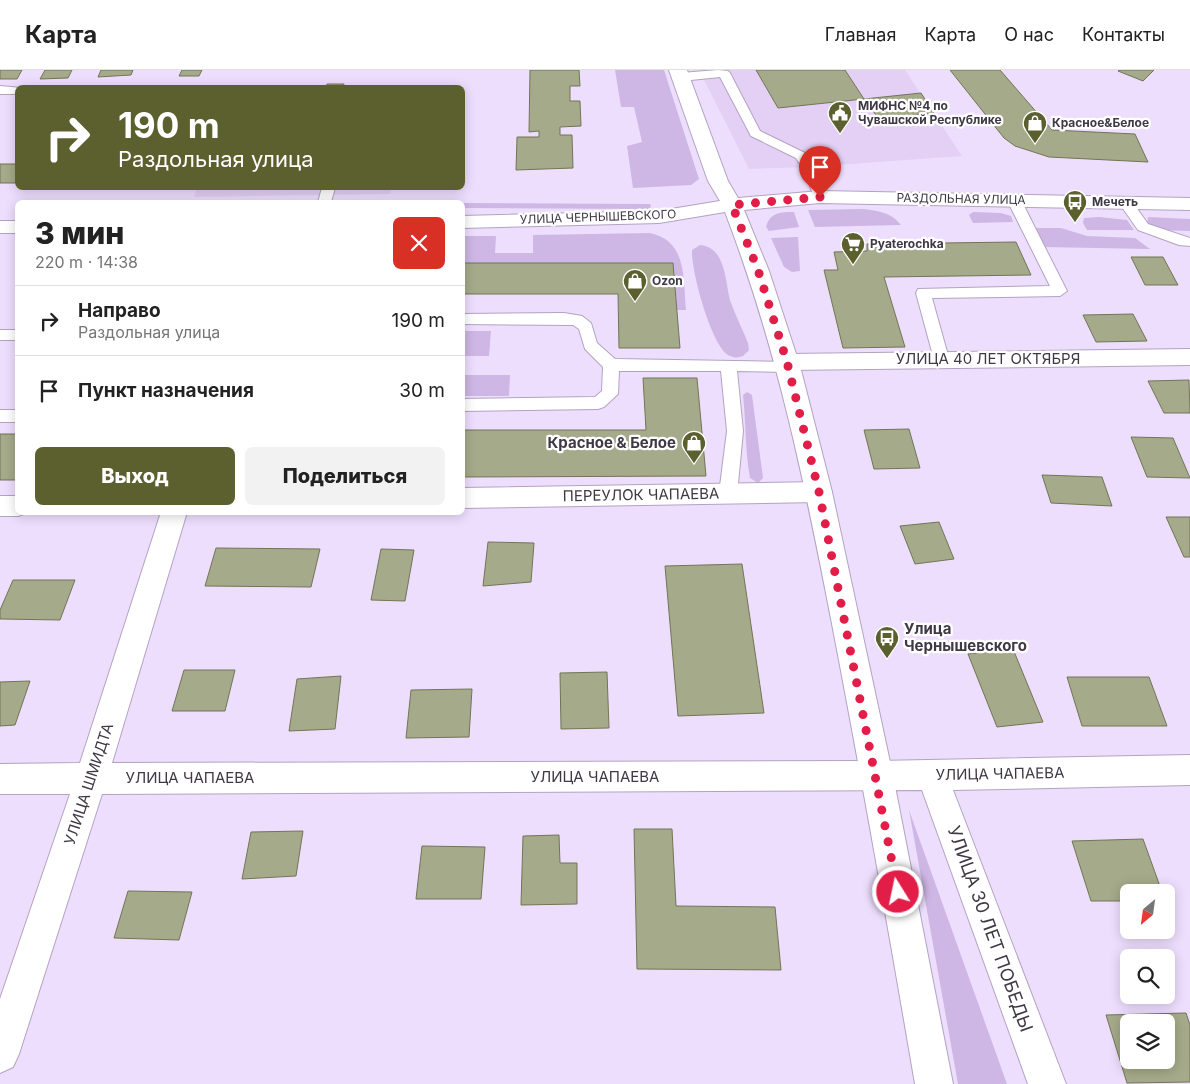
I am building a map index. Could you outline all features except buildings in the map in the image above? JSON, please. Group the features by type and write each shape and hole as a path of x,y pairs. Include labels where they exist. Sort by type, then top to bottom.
{"street":[{"path":"680,74 718,181 732,205 758,270 787,364 819,492 877,776 934,1084"},
{"name":"РАЗДОЛЬНАЯ УЛИЦА","path":"732,205 820,197 1190,204"},
{"name":"УЛИЦА ЧЕРНЫШЕВСКОГО","path":"465,222 659,217 732,205"},
{"path":"0,227 15,227"},
{"name":"УЛИЦА 40 ЛЕТ ОКТЯБРЯ","path":"787,364 1190,357"},
{"name":"ПЕРЕУЛОК ЧАПАЕВА","path":"465,498 819,492"},
{"path":"0,506 15,506"},
{"name":"УЛИЦА ШМИДТА","path":"0,1054 91,779 173,515"},
{"name":"УЛИЦА ЧАПАЕВА","path":"0,779 877,776 1190,770"},
{"name":"УЛИЦА 30 ЛЕТ ПОБЕДЫ","path":"932,775 1047,1084"}],"lane":[{"path":"680,74 724,73 755,133 763,139 797,153 809,167 820,197"},
{"path":"0,90 15,90"},
{"path":"941,360 922,294 1060,291 1014,200"},
{"path":"1126,202 1143,228 1184,242 1190,242"},
{"path":"465,319 564,318 577,320 586,327 588,342 592,348 611,365 728,366 787,364"},
{"path":"0,335 15,335"},
{"path":"465,405 598,403 610,394 611,365"},
{"path":"728,366 735,431 728,494"},
{"path":"0,416 15,416"}],"shaded area":[{"path":"615,70 664,70 699,179 691,185 633,188 627,146 642,142 634,107 621,107"},
{"name":"МИФНС №4 по Чувашской Республике","path":"699,70 905,70 962,156 809,167 749,169"},
{"path":"196,190 391,190 390,194 194,197"},
{"path":"465,203 650,204 651,207 648,209 465,208"},
{"path":"863,209 889,215 901,225 815,227 808,210"},
{"path":"794,212 799,227 769,231 766,227 771,217"},
{"path":"973,212 1001,213 1011,216 1013,222 973,223 969,215"},
{"path":"1099,217 1127,220 1134,230 1087,230 1083,223 1084,218"},
{"path":"1148,217 1190,219 1190,231 1155,230 1147,224"},
{"path":"1033,228 1061,228 1087,236 1135,238 1150,249 1042,247"},
{"path":"650,233 662,237 671,244 681,263 686,310 677,310 673,263 465,263 465,236 496,236 495,253 533,253 533,235"},
{"path":"798,237 800,271 792,272 784,267 771,238"},
{"path":"700,245 709,247 720,259 731,303 748,343 749,350 743,356 732,357 728,355 715,337 709,322 698,290 693,260 692,250"},
{"path":"465,331 491,331 489,356 465,356"},
{"path":"465,375 510,375 509,396 465,396"},
{"path":"747,392 752,395 763,478 758,483 750,478 748,468 743,395"},
{"path":"909,810 1007,1084 958,1084"}],"place":[{"name":"МИФНС №4 по Чувашской Республике","path":"840,134"},
{"name":"Красное&Белое","path":"1035,144"},
{"name":"Мечеть","path":"1075,223"},
{"name":"Pyaterochka","path":"853,265"},
{"name":"Ozon","path":"635,302"},
{"name":"Красное & Белое","path":"694,464"},
{"name":"Улица Чернышевского","path":"887,659"}],"route":[{"path":"820,197 732,205 758,270 787,362 819,492 877,776 898,892"}]}
